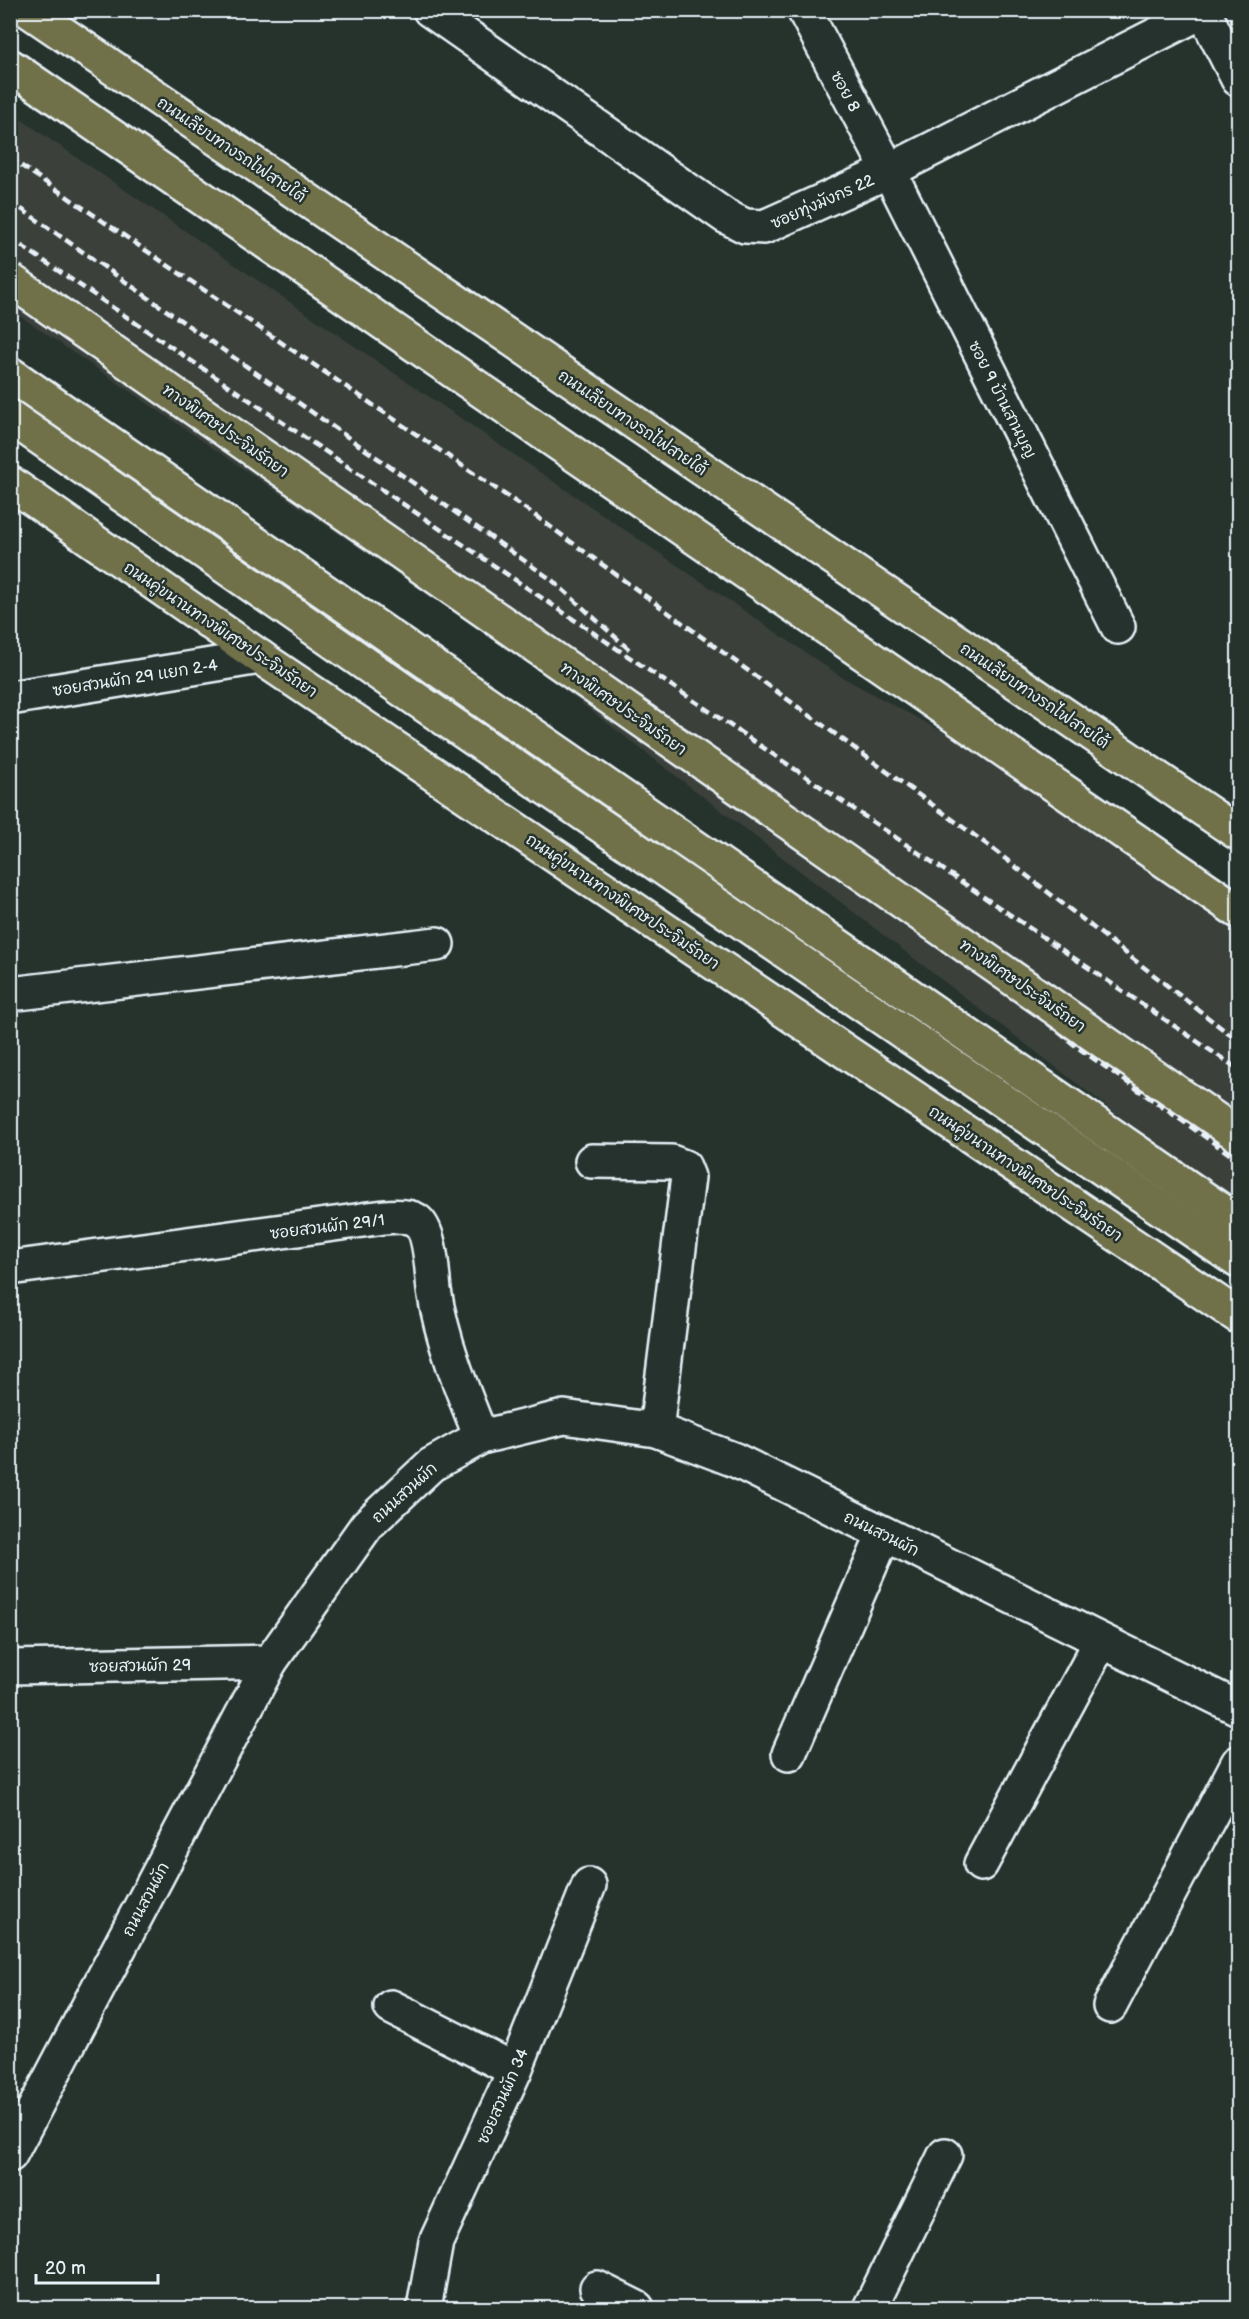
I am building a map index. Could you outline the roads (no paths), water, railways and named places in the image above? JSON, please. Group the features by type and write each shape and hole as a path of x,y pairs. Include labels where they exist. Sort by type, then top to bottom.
{"main road":[{"name":"ถนนเลียบทางรถไฟสายใต้","path":"28,10 1239,833"},
{"path":"10,66 1239,911"},
{"name":"ทางพิเศษประจิมรัถยา","path":"10,280 1239,1135"},
{"path":"10,374 1239,1222"},
{"path":"10,417 410,695 1239,1261"},
{"name":"ถนนคู่ขนานทางพิเศษประจิมรัถยา","path":"10,483 260,657 1239,1316"}],"street":[{"name":"ซอยทุ่งมังกร 22","path":"430,10 725,216 745,226 764,227 889,171 1204,11"},
{"name":"ซอย 8","path":"804,10 889,171"},
{"path":"1204,11 1239,79"},
{"name":"ซอย 9 บ้านสานบุญ","path":"889,171 1118,627"},
{"name":"ซอยสวนผัก 29 แยก 2-4","path":"10,698 260,657"},
{"path":"10,994 437,944"},
{"path":"592,1161 671,1162 684,1167 688,1177 656,1430"},
{"name":"ซอยสวนผัก 29/1","path":"10,1268 349,1222 410,1218 416,1220 425,1232 437,1305 447,1345 481,1437"},
{"name":"ถนนสวนผัก","path":"10,2155 270,1662 367,1525 431,1465 481,1437 564,1417 656,1430 735,1460 1239,1708"},
{"path":"789,1754 884,1534"},
{"path":"981,1864 1101,1641"},
{"name":"ซอยสวนผัก 29","path":"12,1671 270,1662"},
{"path":"1110,2006 1239,1763"},
{"name":"ซอยสวนผัก 34","path":"424,2308 436,2242 515,2070 590,1885"},
{"path":"391,2007 515,2070"},
{"path":"870,2308 945,2155"},
{"path":"597,2288 637,2308"}],"railway":[{"path":"10,158 526,509 989,846 1238,1041"},
{"path":"10,201 552,580 632,652"},
{"path":"10,238 1238,1069"},
{"path":"10,271 696,737 1077,1047 1238,1160"}]}
